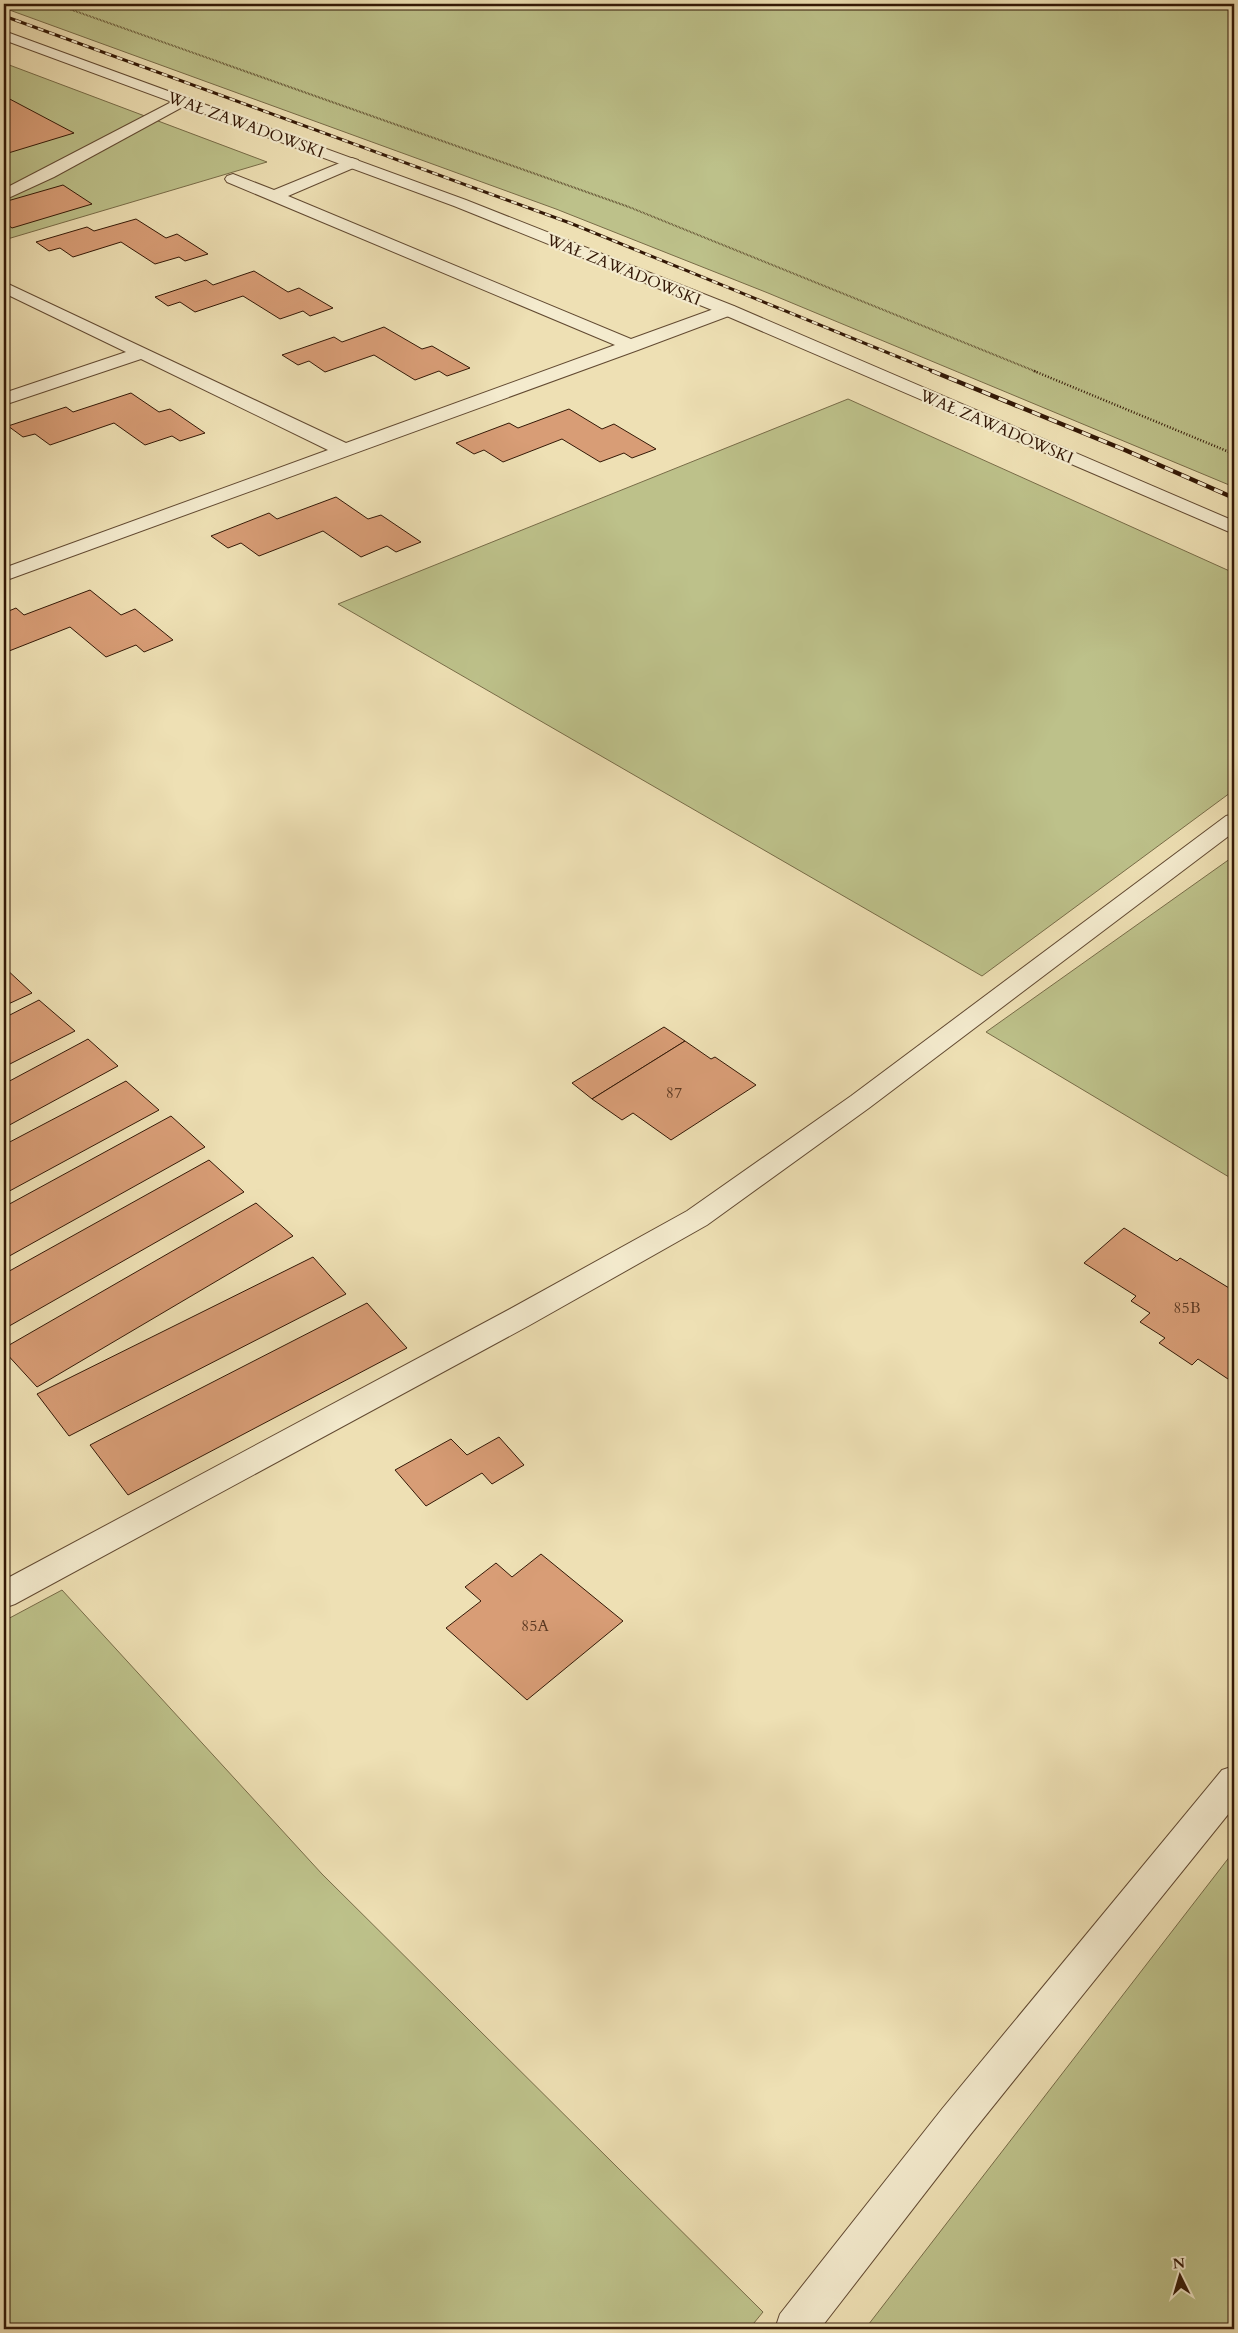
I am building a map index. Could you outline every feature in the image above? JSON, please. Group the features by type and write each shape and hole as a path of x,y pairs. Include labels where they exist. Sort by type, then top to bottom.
{"street":[{"name":"WAŁ ZAWADOWSKI","path":"4,35 352,163 728,310 1234,528"},
{"path":"4,195 48,174 183,101"},
{"path":"274,196 352,163"},
{"path":"233,179 632,346"},
{"path":"4,287 346,451"},
{"path":"4,575 728,310"},
{"path":"4,399 142,353"},
{"path":"4,1595 520,1318 697,1218 860,1102 1234,821"},
{"path":"795,2329 956,2122 1234,1782"}],"path":[{"path":"56,4 191,54 629,207 818,282 1234,454"}],"green space":[{"path":"4,4 1234,4 1234,487 768,293 556,209 4,8"},
{"path":"4,63 267,162 4,240"},
{"path":"848,399 1234,573 1234,790 982,976 338,604"},
{"path":"1234,856 1234,1180 986,1032"},
{"path":"62,1590 322,1874 763,2312 749,2329 4,2329 4,1621"},
{"path":"1234,1851 1234,2329 865,2329"}],"building":[{"path":"4,96 74,133 5,154"},
{"path":"63,185 92,204 12,228 4,222 4,202"},
{"path":"136,219 166,238 177,234 208,254 185,261 179,257 155,264 121,242 73,257 60,248 49,251 36,242 87,227 94,231"},
{"path":"254,271 288,292 299,288 333,308 310,316 303,311 280,319 243,296 195,312 180,302 168,306 155,297 206,280 213,285"},
{"path":"384,327 422,349 432,346 470,368 447,376 439,371 415,380 374,355 325,372 309,361 298,365 282,355 334,337 342,342"},
{"path":"131,393 159,412 170,409 205,433 180,441 172,436 145,445 114,423 50,445 35,434 23,437 8,426 66,407 73,412"},
{"path":"569,409 602,429 614,424 656,449 632,458 624,453 600,462 562,439 503,462 484,450 474,454 456,443 509,423 518,428"},
{"path":"336,497 368,519 381,515 421,542 396,552 387,546 361,557 323,531 259,556 241,543 228,548 211,536 269,513 277,519"},
{"path":"90,590 121,615 135,609 173,640 144,652 136,645 106,657 70,627 4,653 4,613 16,608 24,615"},
{"path":"4,967 32,993 4,1006"},
{"path":"39,1000 75,1031 4,1067 4,1018"},
{"path":"664,1027 685,1041 592,1099 572,1083"},
{"path":"88,1039 118,1066 4,1128 4,1084"},
{"path":"685,1041 711,1059 715,1057 756,1085 671,1140 633,1113 622,1120 592,1099"},
{"path":"126,1081 159,1110 4,1194 4,1145"},
{"path":"171,1116 205,1147 4,1259 4,1207"},
{"path":"209,1160 244,1192 4,1329 4,1274"},
{"path":"256,1203 293,1236 37,1387 4,1351 4,1348"},
{"path":"1124,1228 1177,1261 1180,1258 1234,1291 1234,1383 1198,1359 1192,1365 1159,1343 1165,1338 1140,1322 1150,1313 1131,1301 1136,1296 1084,1263"},
{"path":"313,1257 346,1294 69,1436 37,1394"},
{"path":"367,1303 407,1348 128,1495 90,1445"},
{"path":"499,1437 524,1465 492,1484 482,1473 426,1506 395,1470 451,1439 467,1455"},
{"path":"541,1554 623,1621 527,1700 446,1628 481,1601 465,1587 496,1563 512,1577"}],"railway":[{"path":"4,16 570,223 935,372"},
{"path":"932,371 1125,450 1234,498"}]}
